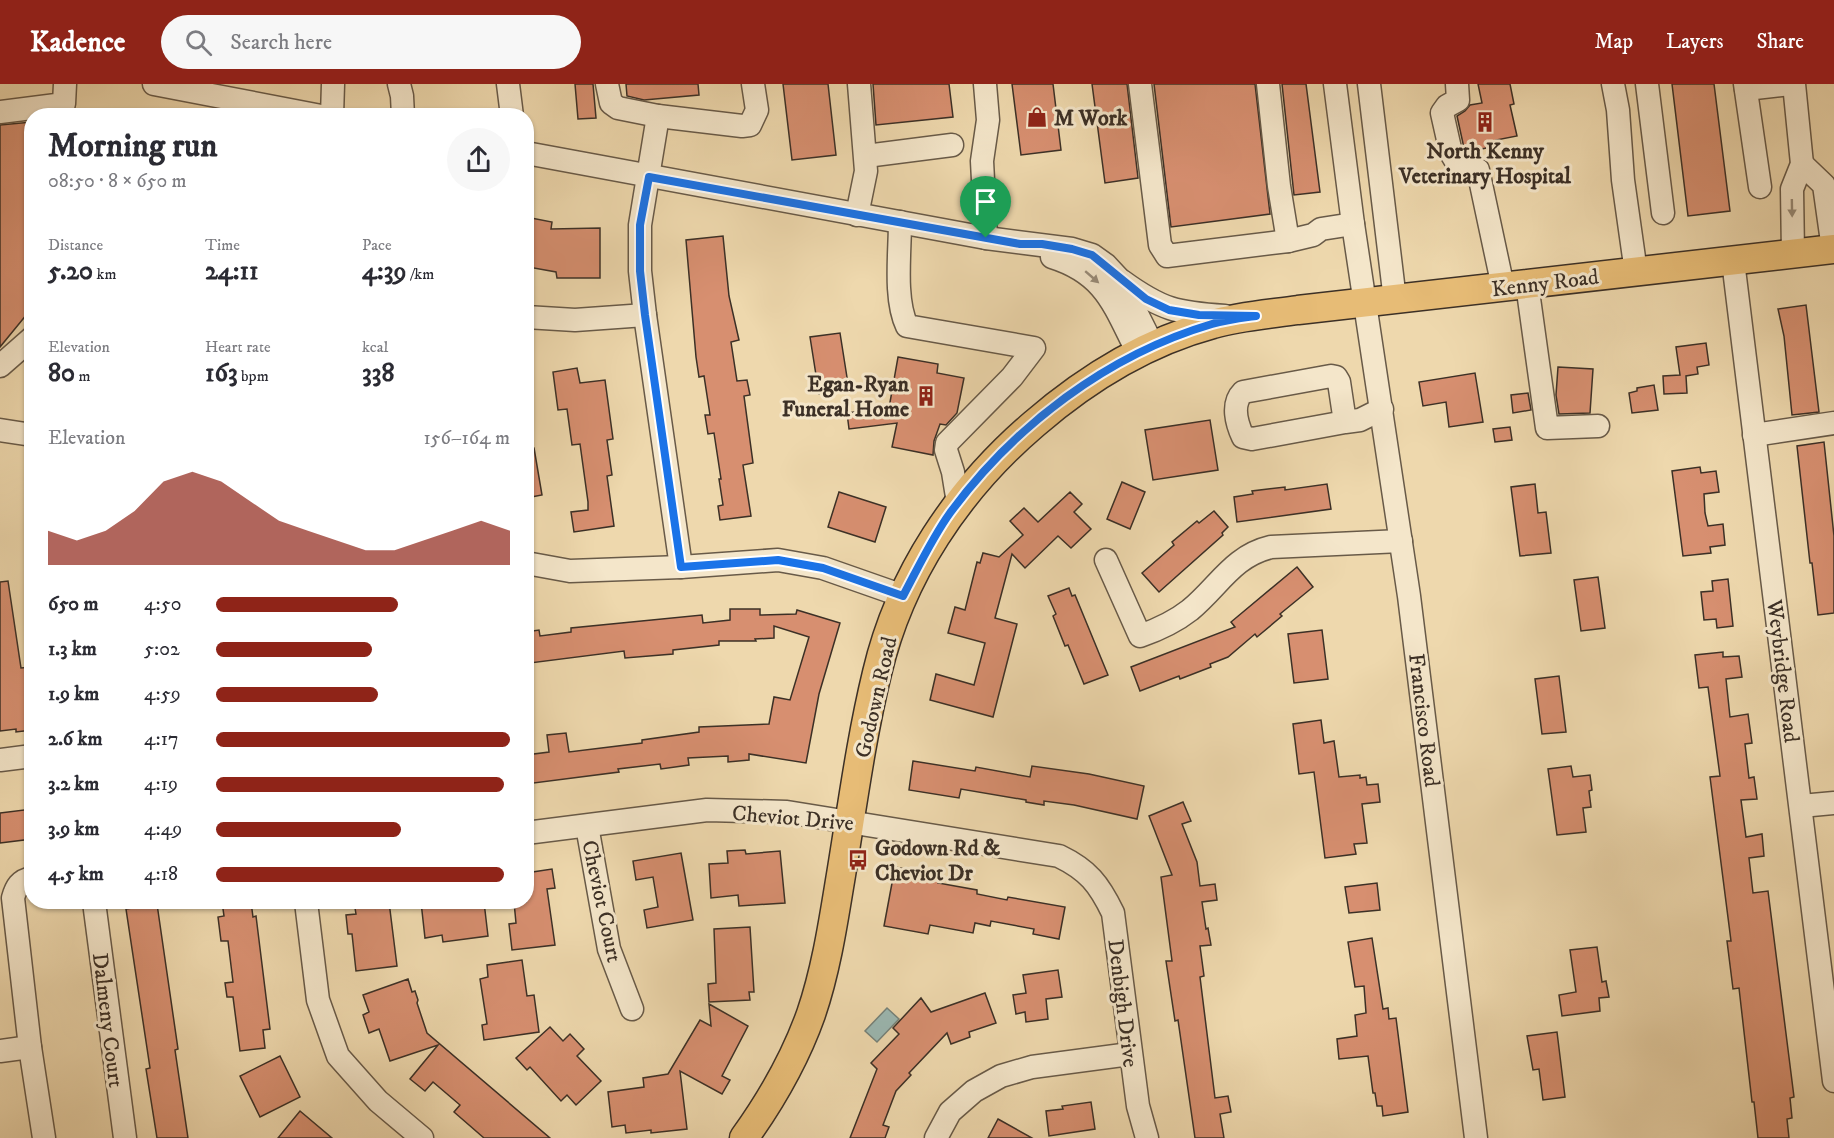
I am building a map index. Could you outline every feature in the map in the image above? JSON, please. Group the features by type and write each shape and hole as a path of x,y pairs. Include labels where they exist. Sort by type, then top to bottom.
{"main road":[{"name":"Kenny Road","path":"1146,350 1213,324 1256,316 1833,249"},
{"name":"Godown Road","path":"744,1138 779,1086 810,1015 830,943 877,671 903,596 950,513 986,469 1050,410 1092,379 1146,350"}],"street":[{"path":"154,84 279,108"},
{"path":"332,108 333,84"},
{"path":"399,84 403,108"},
{"path":"508,84 511,108"},
{"path":"607,84 611,103 618,108 658,116 742,126 750,124 757,110 753,84"},
{"path":"857,214 866,171 859,84"},
{"path":"985,84 988,120 982,161 986,238"},
{"path":"1140,84 1160,245 1167,256 1288,241 1313,235 1321,229 1353,224"},
{"path":"1268,84 1279,186 1288,241"},
{"name":"Francisco Road","path":"1335,84 1353,224 1409,596 1476,1138"},
{"path":"1369,84 1395,300"},
{"path":"1457,84 1458,100 1447,106 1442,113 1451,153 1457,163 1478,170 1515,286 1547,428 1598,426"},
{"path":"1613,84 1618,110 1623,180 1636,272"},
{"path":"1647,84 1663,213"},
{"path":"1760,187 1745,86 1792,84 1802,164 1792,189 1793,254"},
{"path":"0,112 65,101"},
{"path":"658,116 640,225 640,271 681,567"},
{"path":"866,156 952,145"},
{"name":"Kenny Road","path":"534,155 1020,244 1042,244 1072,249 1092,255 1146,299 1169,310 1217,316 1256,316"},
{"path":"1802,164 1824,184 1833,249"},
{"path":"900,222 900,293 902,314 908,326 1034,348 1012,377 946,442 945,450 953,472 958,503"},
{"name":"Kenny Road","path":"1020,244 1072,263 1087,272 1100,284 1146,350"},
{"name":"Weybridge Road","path":"1733,261 1834,1081"},
{"name":"Kenny Road","path":"1120,280 1146,350"},
{"path":"534,317 575,320 645,315"},
{"path":"0,366 24,345"},
{"path":"1346,422 1336,377 1242,392 1236,398 1235,407 1239,429 1243,437 1252,439 1360,420 1382,409"},
{"path":"1754,435 1834,423"},
{"path":"0,430 24,434"},
{"path":"1107,560 1140,636 1156,630 1190,610 1246,556 1257,550 1271,547 1401,541"},
{"path":"534,564 570,571 681,567 778,560 823,568 903,596"},
{"path":"0,760 24,757"},
{"path":"1801,807 1834,803"},
{"name":"Cheviot Drive","path":"534,832 707,810 787,812 1059,856 1089,874"},
{"name":"Cheviot Court","path":"587,826 609,949 632,1009"},
{"name":"Denbigh Drive","path":"1089,874 1103,892 1113,913 1130,1054 1138,1106 1147,1138"},
{"path":"24,880 16,886 13,898 30,1047 44,1138"},
{"name":"Dalmeny Court","path":"95,909 125,1138"},
{"path":"307,909 318,1000 338,1056 378,1101 422,1138"},
{"path":"0,1051 30,1047"},
{"path":"936,1138 950,1112 974,1091 1001,1076 1032,1067 1130,1054"}],"water":[{"path":"887,1008 899,1019 877,1042 865,1031"}],"building":[{"path":"575,84 593,84 596,118 578,119"},
{"path":"626,84 698,84 699,95 644,100 627,96"},
{"path":"783,84 828,84 836,155 792,160"},
{"path":"873,84 949,84 953,117 876,125"},
{"name":"M Work","path":"1012,84 1053,84 1061,150 1021,155"},
{"path":"1092,84 1127,84 1138,178 1105,183"},
{"path":"1154,84 1255,84 1270,214 1171,227"},
{"path":"1282,84 1306,84 1320,192 1294,195"},
{"name":"North Kenny Veterinary Hospital","path":"1478,84 1510,84 1514,104 1510,105 1517,136 1496,140 1497,146 1471,151 1471,147 1464,148 1457,116 1470,105 1482,103"},
{"path":"1672,84 1714,84 1730,211 1688,216"},
{"path":"24,123 24,318 0,347 0,125"},
{"path":"534,219 552,222 551,229 600,228 600,278 557,278 556,272 534,268"},
{"path":"723,236 729,296 739,340 731,342 737,381 747,380 750,395 744,396 753,463 743,465 751,516 720,520 718,506 723,505 719,479 721,479 714,433 708,434 705,415 710,415 704,376 699,377 696,357 686,240"},
{"path":"1806,305 1819,412 1792,415 1784,336 1778,309"},
{"path":"840,333 849,390 819,394 810,337"},
{"path":"1706,343 1709,365 1697,367 1698,374 1686,376 1687,393 1664,394 1663,376 1680,375 1676,347"},
{"name":"Egan-Ryan Funeral Home","path":"898,357 938,364 937,373 964,378 957,413 946,425 940,424 934,441 933,455 892,447 897,423 849,429 847,413 889,408"},
{"path":"1558,367 1593,369 1590,413 1559,414 1556,395"},
{"path":"577,368 580,383 605,380 613,439 607,440 612,475 607,476 614,526 574,532 571,512 588,510 588,502 580,444 572,445 567,409 558,410 553,372"},
{"path":"1475,373 1483,422 1449,427 1446,402 1423,406 1419,382"},
{"path":"1654,385 1658,410 1632,413 1629,393 1637,391 1637,388"},
{"path":"1528,393 1531,410 1513,413 1511,395"},
{"path":"1210,420 1218,470 1153,480 1145,430"},
{"path":"1510,427 1512,440 1495,442 1493,429"},
{"path":"1824,442 1834,536 1834,613 1818,615 1797,446"},
{"path":"534,448 542,495 534,496"},
{"path":"1700,467 1701,473 1716,471 1719,492 1704,494 1705,513 1708,526 1723,524 1725,545 1710,547 1711,553 1683,556 1672,471"},
{"path":"1122,482 1145,492 1130,529 1107,519"},
{"path":"1327,484 1331,509 1237,522 1234,497 1253,494 1252,491 1285,487 1285,490"},
{"path":"1535,484 1538,513 1546,512 1551,553 1520,556 1511,487"},
{"path":"839,492 886,507 875,542 828,527"},
{"path":"1070,492 1082,504 1074,512 1091,529 1071,548 1058,536 1025,568 1012,554 995,618 1017,624 993,717 930,700 936,674 974,685 985,643 948,633 955,607 965,610 977,562 980,563 983,553 999,557 1023,535 1010,521 1024,508 1038,522"},
{"path":"1214,511 1228,527 1222,533 1223,535 1159,592 1142,573 1174,545 1172,542 1197,521 1199,523"},
{"path":"1297,567 1313,587 1280,614 1282,616 1257,637 1255,634 1228,657 1210,664 1211,667 1140,691 1131,667 1235,627 1231,622"},
{"path":"1598,577 1605,628 1581,631 1574,580"},
{"path":"1728,579 1733,626 1717,628 1716,619 1704,620 1701,592 1713,591 1712,581"},
{"path":"8,581 21,668 24,668 24,731 16,732 16,729 0,731 0,582"},
{"path":"1069,588 1072,596 1075,595 1108,675 1084,684 1068,645 1065,646 1048,596"},
{"path":"730,609 760,609 760,615 796,614 797,610 840,623 819,694 806,763 749,754 749,760 728,762 728,756 688,758 689,765 661,769 660,764 618,769 619,772 534,783 534,754 549,752 547,735 566,733 569,752 642,743 642,740 699,732 699,727 769,724 774,697 790,700 809,637 774,626 774,638 755,639 756,641 719,641 719,645 673,650 673,654 625,658 624,651 534,662 534,631 539,630 540,636 571,632 571,628 702,615 703,623 730,620"},
{"path":"1322,630 1328,679 1294,683 1288,634"},
{"path":"1723,652 1723,657 1739,656 1742,677 1726,679 1730,717 1748,714 1752,743 1745,744 1749,778 1754,777 1757,799 1741,800 1746,837 1762,834 1764,856 1749,858 1753,893 1768,891 1794,1097 1790,1098 1792,1118 1787,1119 1789,1138 1758,1138 1739,988 1733,989 1727,941 1731,941 1710,777 1720,776 1708,687 1699,688 1695,655"},
{"path":"1559,676 1566,732 1542,734 1535,679"},
{"path":"1321,720 1324,743 1334,741 1339,777 1360,775 1360,778 1366,777 1367,785 1378,784 1380,802 1362,804 1367,843 1354,844 1356,854 1325,858 1314,772 1299,774 1293,724"},
{"path":"913,761 975,771 976,767 1030,777 1032,766 1089,774 1144,786 1137,819 1074,805 1044,801 1044,805 961,789 959,798 909,790"},
{"path":"1571,766 1573,777 1590,775 1591,807 1583,808 1586,832 1557,835 1548,769"},
{"path":"1183,802 1191,821 1182,824 1197,862 1200,886 1215,884 1217,900 1202,902 1211,945 1200,946 1204,976 1200,977 1215,1098 1228,1096 1231,1112 1220,1114 1224,1138 1195,1138 1178,1020 1175,1021 1166,961 1172,961 1161,877 1172,875 1149,816"},
{"path":"24,810 24,840 0,843 0,813"},
{"path":"745,850 746,854 780,851 785,903 739,906 738,895 711,898 709,864 728,863 727,851"},
{"path":"681,853 693,920 647,928 644,910 658,907 653,877 636,880 633,861"},
{"path":"895,867 940,876 938,883 977,890 977,894 1065,907 1059,939 1033,934 1034,929 991,921 990,926 975,923 973,933 930,925 928,934 884,926"},
{"path":"552,869 555,888 547,889 555,945 512,950 509,924 516,923 515,909 534,909 534,872"},
{"path":"1377,883 1380,910 1349,913 1345,887"},
{"path":"126,909 158,909 188,1138 157,1138 146,1069 150,1068"},
{"path":"223,909 252,909 253,917 256,916 270,1029 263,1030 265,1048 240,1051 233,997 227,997 225,983 233,982 228,941 221,941 218,917 224,916"},
{"path":"355,909 390,909 397,966 356,971 352,934 348,934 346,915 356,914"},
{"path":"422,909 485,909 488,936 443,942 442,935 425,938"},
{"path":"750,927 754,992 749,992 750,1000 709,1002 708,984 716,983 714,929"},
{"path":"1372,938 1383,1009 1388,1008 1389,1019 1396,1018 1408,1112 1383,1116 1382,1106 1377,1106 1375,1093 1373,1093 1368,1056 1339,1059 1337,1039 1357,1036 1355,1015 1366,1013 1364,986 1355,987 1348,942"},
{"path":"1597,947 1602,982 1606,981 1609,997 1599,998 1600,1011 1562,1016 1559,995 1576,992 1570,950"},
{"path":"522,960 527,996 534,995 539,1032 484,1040 482,1025 487,1024 480,979 488,977 487,965"},
{"path":"1058,970 1062,997 1046,999 1048,1019 1026,1022 1025,1012 1016,1014 1013,995 1026,993 1023,975"},
{"path":"408,979 412,992 415,991 427,1033 550,1138 484,1138 454,1112 460,1105 433,1082 425,1091 410,1079 438,1045 390,1061 379,1029 369,1033 363,1015 369,1012 363,995"},
{"path":"985,993 996,1023 969,1032 970,1037 951,1044 947,1033 909,1073 911,1075 896,1091 883,1125 889,1127 885,1138 850,1138 877,1069 871,1063 899,1034 893,1028 921,998 931,1012"},
{"path":"709,1004 748,1026 722,1076 730,1080 722,1094 680,1071 687,1129 626,1133 625,1125 612,1127 608,1092 644,1087 643,1078 668,1074 700,1020 711,1026"},
{"path":"550,1027 563,1041 570,1034 584,1049 577,1056 601,1081 576,1105 567,1095 561,1101 530,1067 527,1070 516,1058"},
{"path":"1557,1032 1565,1097 1543,1100 1539,1069 1533,1070 1527,1036"},
{"path":"280,1056 300,1097 260,1117 240,1076"},
{"path":"1091,1102 1095,1129 1049,1136 1046,1111"},
{"path":"300,1111 332,1138 278,1138"},
{"path":"998,1119 1032,1138 988,1138"}],"place":[{"name":"M Work","path":"1037,117"},
{"name":"North Kenny Veterinary Hospital","path":"1485,122"},
{"name":"Egan-Ryan Funeral Home","path":"926,396"},
{"name":"Godown Rd & Cheviot Dr","path":"858,860"}],"route":[{"path":"649,177 986,238 1020,244 1042,244 1092,255 1146,299 1169,310 1199,315 1256,316 1213,324 1138,353 1092,379 1050,410 986,469 950,513 903,596 823,568 778,560 681,567 640,271 640,225 649,177"}]}
